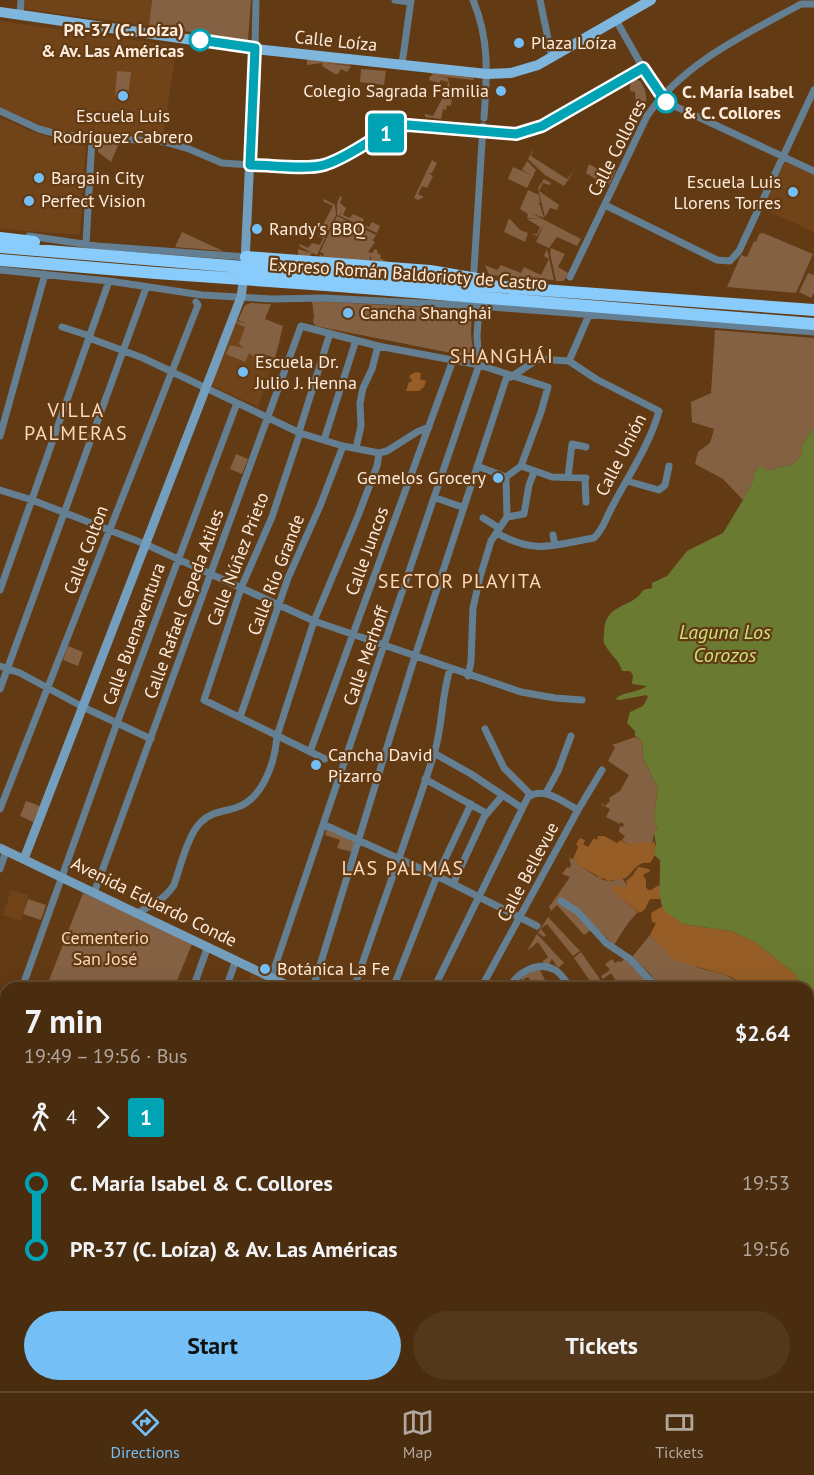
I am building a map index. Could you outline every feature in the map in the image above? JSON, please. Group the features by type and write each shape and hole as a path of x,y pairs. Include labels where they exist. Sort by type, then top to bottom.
{"highway":[{"path":"0,236 48,244 63,252"},
{"name":"Expreso Román Baldorioty de Castro","path":"0,247 63,252 157,266"},
{"path":"246,257 430,271 516,288"},
{"name":"Expreso Román Baldorioty de Castro","path":"0,260 157,266 814,324"},
{"name":"Expreso Román Baldorioty de Castro","path":"339,281 516,288 814,310"},
{"path":"704,324 814,324"}],"main road":[{"name":"Calle Loíza","path":"0,12 255,48 487,74 511,74 552,58 651,0"}],"street":[{"path":"20,15 21,0"},
{"path":"24,859 241,297 246,257 256,0"},
{"path":"395,0 410,1 402,64"},
{"path":"473,0 484,32 487,74 484,117"},
{"path":"540,0 552,58"},
{"name":"Calle Collores","path":"570,277 647,116 660,96 692,68 716,52 801,4 813,4"},
{"path":"616,20 660,96 666,102 814,171"},
{"path":"0,111 39,129 61,135 165,142 189,148 222,163 321,166 338,160 394,129 408,125 483,129 516,134 542,126 643,68"},
{"path":"605,205 717,260 730,261 739,250 814,90"},
{"path":"474,270 483,129"},
{"path":"86,244 92,138"},
{"path":"0,236 50,238 86,244 246,257"},
{"path":"0,270 109,281 202,295 272,299 324,298 478,306 814,332"},
{"path":"0,436 45,274"},
{"path":"0,590 109,281"},
{"path":"0,689 3,667 64,513 146,288"},
{"name":"Calle Colton","path":"0,809 198,305 196,302"},
{"name":"Calle Merhoff","path":"272,978 480,365 477,336 478,306"},
{"path":"315,982 462,507 509,376 537,359 570,361 589,315"},
{"name":"Calle Rafael Cepeda Atiles","path":"94,893 301,326 330,333"},
{"path":"62,327 172,372 299,432 343,446 379,453 387,451 429,427"},
{"path":"330,333 378,346 480,365 509,376 545,385 548,390 521,466 506,477"},
{"name":"Calle Núñez Prieto","path":"240,717 206,699 241,588 272,517 330,333"},
{"path":"324,440 356,340"},
{"path":"356,448 361,426 360,403 363,388 372,369 378,346"},
{"name":"Calle Juncos","path":"310,752 453,360"},
{"name":"Calle Unión","path":"483,518 498,531 520,544 538,548 594,538 603,526 654,429 659,411 596,379 570,361"},
{"name":"Calle Buenaventura","path":"23,982 237,403"},
{"path":"568,477 566,457 572,444 586,447"},
{"name":"Calle Río Grande","path":"240,717 295,560 320,506 343,446"},
{"path":"137,913 164,899 169,893 194,832 201,821 212,813 239,807 259,790 276,750 277,736 314,621 358,516 377,466 379,453"},
{"path":"477,466 506,477"},
{"path":"521,466 552,477 586,479 586,502"},
{"path":"627,481 659,490 665,485 669,466"},
{"path":"507,517 524,513 527,491 534,472"},
{"path":"468,675 471,662 475,595 493,536 507,517 506,477"},
{"path":"0,490 145,544 314,621 528,694 582,700"},
{"path":"436,498 462,507"},
{"path":"553,535 555,545"},
{"path":"3,667 151,739"},
{"path":"356,982 435,753 444,712 444,689 450,669"},
{"path":"240,717 325,759"},
{"path":"484,729 504,768 531,795"},
{"path":"546,793 558,771 570,736"},
{"path":"435,753 522,808"},
{"name":"Calle Bellevue","path":"484,982 602,770"},
{"path":"425,778 486,813"},
{"path":"437,982 522,808 531,795 546,793 578,810"},
{"path":"453,884 486,813 502,796"},
{"path":"395,982 437,876 471,804"},
{"path":"325,825 437,876 537,926"},
{"path":"0,869 3,850"},
{"name":"Avenida Eduardo Conde","path":"3,850 281,982"},
{"path":"561,901 580,915 606,943 630,959 652,982"},
{"path":"195,982 208,946"},
{"path":"228,982 236,960"},
{"path":"513,982 524,972 540,967 556,971 566,982"}],"shaded area":[{"path":"25,0 152,0 149,26 23,9"},
{"path":"0,21 177,46 163,138 73,133 43,126 0,107"},
{"path":"0,117 33,132 59,140 86,144 80,235 0,229"},
{"name":"Escuela Luis Llorens Torres","path":"788,162 814,175 814,232 763,209 784,164"},
{"name":"Escuela Dr. Julio J. Henna","path":"237,321 281,339 258,407 211,385"},
{"path":"416,372 421,373 420,379 426,381 424,387 419,391 406,391 412,379 409,378 410,375"},
{"path":"598,836 604,836 617,843 621,840 629,845 638,842 652,844 654,841 656,847 654,856 650,863 639,865 626,878 608,881 603,878 599,879 573,859 578,847 576,844 580,838 585,840 583,844 588,847 594,838 597,840"},
{"path":"638,867 650,871 643,875 648,890 659,885 661,891 660,899 650,899 640,913 610,887 616,885 625,888 626,881"},
{"path":"11,890 28,895 21,921 3,915"},
{"path":"663,906 682,924 731,931 755,942 796,975 799,982 738,982 732,977 674,960 650,935 656,923 652,922 651,913"},
{"path":"251,973 272,982 248,982"}],"green space":[{"path":"152,0 251,0 248,40 149,26"},
{"path":"307,59 349,63 350,65 325,63 351,66 347,72 341,69 338,74 335,74 322,66 323,63 307,65"},
{"path":"361,69 386,71 384,85 360,82"},
{"path":"117,71 131,72 128,97 115,96"},
{"path":"431,73 474,78 473,80 437,76 448,78 450,87 453,88 451,106 447,105 446,110 443,109 441,119 425,117 425,114 433,116 443,97 448,99 452,90 447,87 448,82 441,80 439,83 429,80 430,76 433,76"},
{"path":"635,79 640,81 645,90 645,107 636,107 635,92 630,91 630,85"},
{"path":"101,142 119,143 111,162 98,152 98,144"},
{"path":"534,148 531,156 567,179 574,171 564,186 545,175 528,159"},
{"path":"432,160 437,163 432,173 428,173 433,176 427,188 422,186 418,194 424,197 418,200 414,198"},
{"path":"527,161 536,170 527,188 508,179 513,167 531,175 522,170"},
{"path":"589,164 610,176 614,169 616,170 609,185 607,183 606,186 586,173"},
{"path":"544,179 551,183 550,185 543,183 539,191 559,205 557,210 550,208 545,217 538,188"},
{"path":"528,190 539,195 540,203 538,204 544,218 531,213 581,239 577,246 557,237 549,248 536,242 544,224 537,236 532,234 537,234 540,227 527,219 540,219 527,218 528,214 520,209"},
{"path":"340,196 342,197 340,203 346,208 343,215 350,218 353,214 364,219 362,224 369,227 372,222 380,226 377,233 340,216 342,211 339,216 337,215"},
{"path":"324,199 335,205 336,215 317,255 299,246 300,244 308,248 312,243 320,245 323,238 317,236 333,206 323,201"},
{"path":"337,216 376,235 373,240 371,239 375,242 368,252 372,253 375,249 381,255 380,258 389,263 371,262 371,254 369,262 322,259 319,254 323,256 324,254 320,252"},
{"path":"509,218 520,230 528,233 525,242 504,232"},
{"path":"182,232 223,251 175,247"},
{"path":"763,233 813,254 796,293 727,287 741,255 747,257 754,241 756,242 759,234"},
{"path":"551,248 565,254 558,267 568,273 564,281 556,281"},
{"path":"298,249 312,253 310,256 317,258 318,256 320,259 298,257"},
{"path":"547,249 554,280 489,275 485,265 497,270 501,265 521,273 524,267 541,275 549,259 544,256"},
{"path":"808,273 814,275 814,293 811,298 799,292"},
{"path":"312,302 470,310 472,311 471,335 474,355 471,357 316,326 313,322"},
{"path":"271,304 265,319 283,326 275,358 267,355 257,360 253,359 254,357 249,353 245,362 226,354 230,345 244,348 239,344 245,327 236,323 237,321 246,324 238,320 245,305"},
{"path":"715,330 814,338 814,430 812,429 802,445 801,456 793,464 767,471 755,470 753,481 743,500 723,479 695,464 698,452 710,443 714,429 692,422 691,402 711,393"},
{"path":"236,454 248,459 242,474 230,469"},
{"path":"68,646 83,652 78,666 63,660"},
{"path":"635,737 642,741 643,757 658,789 654,815 658,829 654,834 652,844 629,845 622,840 625,836 619,832 620,826 623,827 624,824 606,817 610,809 602,805 602,803 605,806 610,801 609,798 620,791 629,775 608,761 615,747 612,745"},
{"path":"26,801 40,806 33,822 20,816"},
{"path":"327,828 355,841 352,852 337,848 340,840 325,835"},
{"path":"569,858 577,860 578,865 601,879 610,881 622,878 627,885 625,888 611,887 638,912 614,945 575,907 579,916 591,930 584,935 557,905 549,913 551,910 549,907 570,877 562,874 571,865"},
{"name":"Cementerio San José","path":"83,893 192,944 176,982 48,982"},
{"path":"28,899 46,905 41,920 23,914"},
{"path":"548,917 580,951 573,956 547,924 541,929 546,935 544,937 538,933"},
{"path":"537,934 564,963 558,968 552,959 549,964 543,964 548,957 538,942 527,951"},
{"path":"650,935 685,961 728,976 737,982 656,982 632,957"},
{"path":"581,952 602,982 591,982 574,958"},
{"path":"623,958 649,982 616,982 611,973 603,979 601,976 610,970 605,964 612,959 615,963 624,960"},
{"path":"534,970 540,970 546,982 531,982 528,977 521,981 521,978 519,980 521,976"}],"water":[{"name":"Laguna Los Corozos","path":"812,429 814,430 814,982 799,982 796,975 755,942 731,931 682,924 663,908 660,895 660,860 654,855 656,844 654,833 658,829 654,815 658,789 643,757 642,741 635,736 635,731 627,723 630,712 643,706 648,697 646,695 615,699 647,686 632,684 633,675 630,671 622,671 619,663 604,643 605,623 614,611 633,600 643,590 652,588 652,583 667,576 687,551 723,533 753,481 755,471 761,466 767,471 793,464 801,456 802,445"}],"bus line":[{"name":"1","path":"200,40 255,48 250,165 321,166 338,160 394,129 408,125 516,134 542,126 643,68 666,102"}],"place":[{"name":"PR-37 (C. Loíza) & Av. Las Américas","path":"200,40"},
{"name":"Plaza Loíza","path":"519,43"},
{"name":"Colegio Sagrada Familia","path":"501,91"},
{"name":"Escuela Luis Rodríguez Cabrero","path":"123,96"},
{"name":"C. María Isabel & C. Collores","path":"666,102"},
{"name":"Bargain City","path":"39,178"},
{"name":"Escuela Luis Llorens Torres","path":"793,192"},
{"name":"Perfect Vision","path":"29,201"},
{"name":"Randy's BBQ","path":"257,229"},
{"name":"Cancha Shanghái","path":"348,313"},
{"name":"Escuela Dr. Julio J. Henna","path":"243,372"},
{"name":"Gemelos Grocery","path":"498,478"},
{"name":"Cancha David Pizarro","path":"316,765"},
{"name":"Botánica La Fe","path":"265,969"}],"district":[{"name":"SHANGHÁI","path":"502,356"},
{"name":"VILLA PALMERAS","path":"76,422"},
{"name":"SECTOR PLAYITA","path":"460,581"},
{"name":"LAS PALMAS","path":"403,868"}]}
